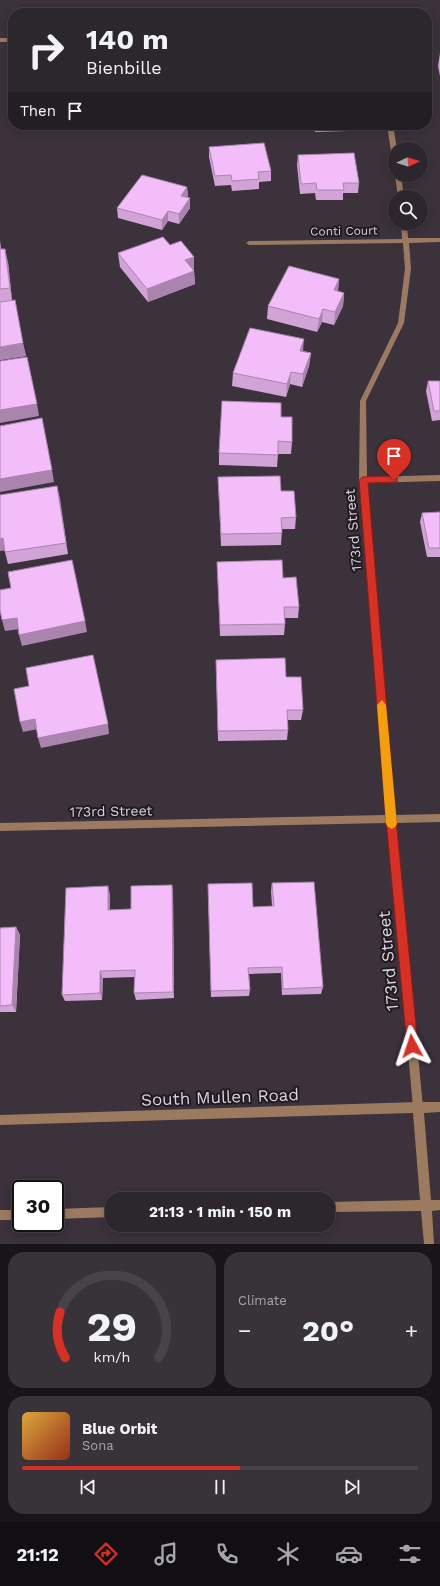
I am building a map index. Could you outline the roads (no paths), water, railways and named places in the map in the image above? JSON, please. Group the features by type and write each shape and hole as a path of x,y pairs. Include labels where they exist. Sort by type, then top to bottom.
{"street":[{"path":"391,130 393,142"},
{"name":"173rd Street","path":"405,230 408,269 401,323 363,401 363,480 391,819 418,1107 429,1244"},
{"name":"Conti Court","path":"249,243 440,240"},
{"path":"363,480 440,478"},
{"path":"391,819 440,818"},
{"name":"173rd Street","path":"0,827 391,819"},
{"name":"South Mullen Road","path":"0,1120 440,1106"},
{"path":"335,1207 440,1204"},
{"path":"64,1214 105,1212"},
{"path":"0,1215 12,1215"}]}
